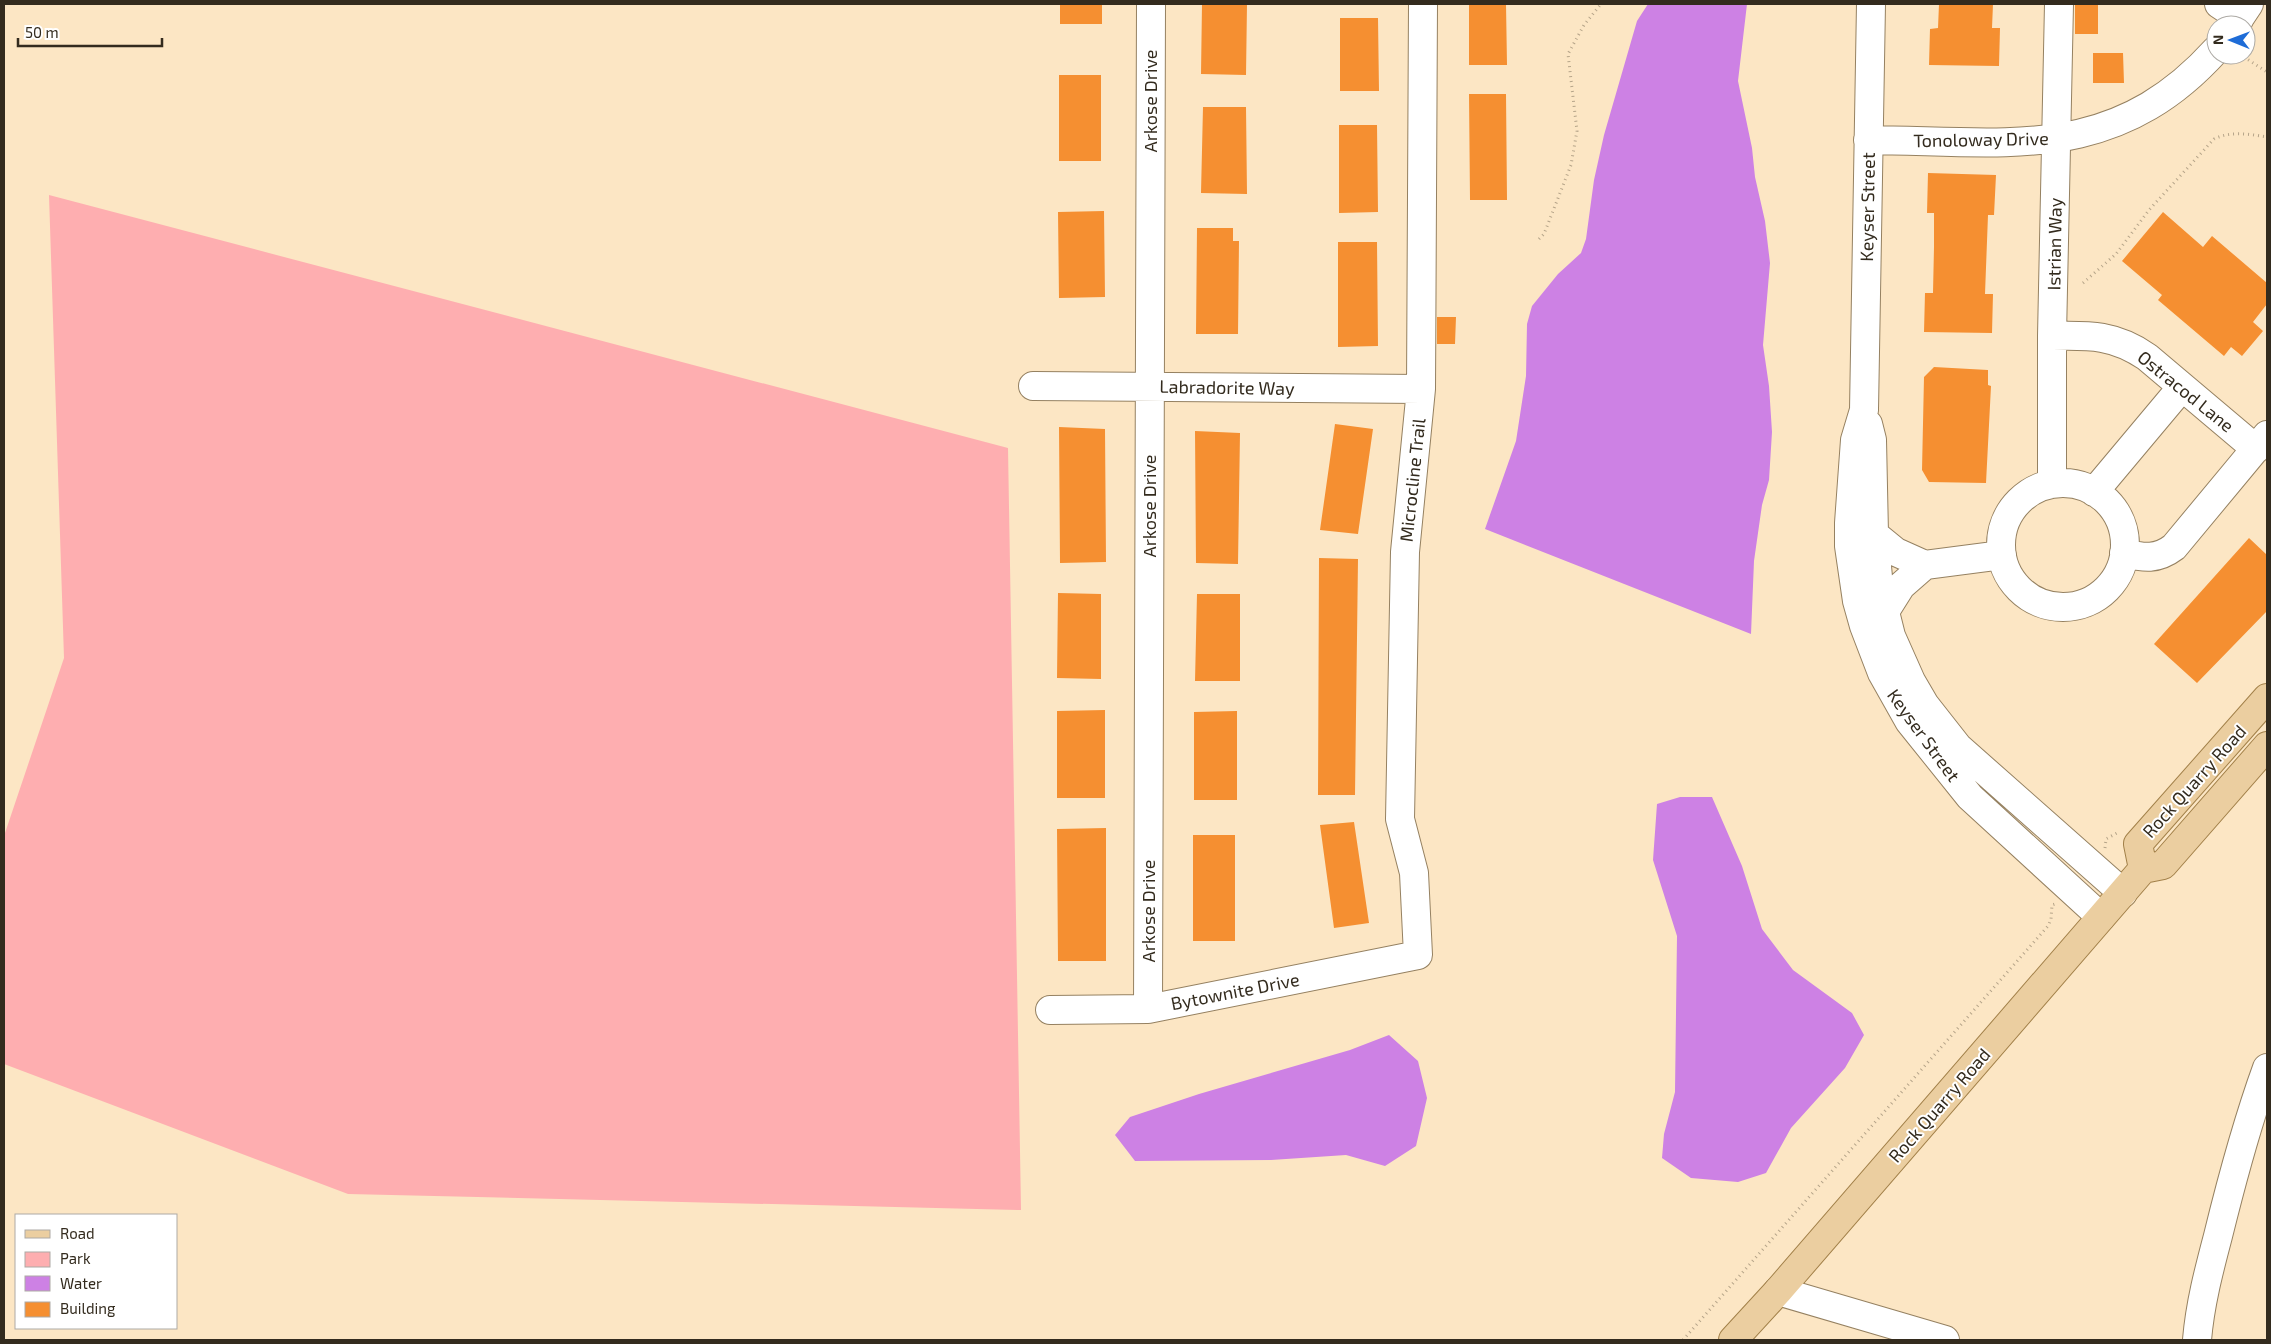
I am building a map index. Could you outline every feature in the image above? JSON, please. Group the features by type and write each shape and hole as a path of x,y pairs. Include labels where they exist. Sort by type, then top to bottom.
{"main road":[{"name":"Rock Quarry Road","path":"2143,869 2138,844 2267,698"},
{"name":"Rock Quarry Road","path":"1733,1340 1778,1291 2143,869 2162,865 2267,746"}],"street":[{"name":"Arkose Drive","path":"1148,1009 1150,4"},
{"name":"Microcline Trail","path":"1418,955 1414,873 1400,819 1405,552 1421,388 1423,4"},
{"name":"Keyser Street","path":"1871,4 1864,410 1872,440 1875,562 1884,613 1900,658 1911,680 1925,705 1958,747 2123,893"},
{"name":"Istrian Way","path":"2052,484 2052,336 2059,4"},
{"name":"Tonoloway Drive","path":"1868,140 2012,142 2056,139 2112,126 2134,116 2188,78 2206,60"},
{"name":"Ostracod Lane","path":"2052,336 2082,335 2114,339 2130,346 2142,353 2182,386 2262,442"},
{"name":"Labradorite Way","path":"1033,386 1421,388"},
{"path":"2094,492 2182,386"},
{"name":"Keyser Street","path":"1864,410 1855,440 1848,523 1849,546 1859,610 1882,673 1909,721 1970,798 2101,917"},
{"path":"2124,553 2140,557 2156,557 2169,550 2262,442"},
{"path":"2052,484 2074,485 2094,492 2115,512 2121,524 2125,539 2120,570 2110,585 2097,597 2081,605 2064,608 2047,605 2030,598 2017,587 2007,572 2002,555 2002,539 2005,524 2013,510 2023,498 2037,489 2052,484"},
{"path":"1874,534 1896,552 1925,565 2002,555"},
{"path":"1884,613 1901,586 1925,565"},
{"name":"Bytownite Drive","path":"1050,1010 1148,1009 1418,955"},
{"path":"2197,1340 2205,1282 2223,1212 2245,1130 2267,1068"},
{"path":"1778,1291 1945,1340"}],"path":[{"path":"1539,239 1544,234 1570,165 1577,131 1568,54 1584,25 1601,4"},
{"path":"2256,65 2267,72"},
{"path":"2083,283 2116,254 2149,210 2214,139 2236,134 2267,137"},
{"path":"1683,1340 2048,926 2051,919 2052,905"}],"green space":[{"path":"49,195 1008,448 1021,1210 348,1194 4,1064 4,836 64,658"}],"water":[{"path":"1648,4 1747,4 1738,81 1765,221 1770,263 1763,345 1769,386 1772,432 1769,480 1762,505 1754,561 1751,634 1485,529 1516,441 1526,376 1527,324 1532,306 1558,274 1581,253 1586,239 1594,180 1604,135 1637,21"},
{"path":"1680,797 1712,797 1742,866 1762,929 1793,970 1852,1013 1864,1035 1845,1068 1791,1128 1766,1173 1738,1182 1691,1178 1662,1158 1664,1134 1675,1092 1677,936 1653,860 1657,804"},
{"path":"1389,1035 1418,1061 1427,1098 1416,1146 1385,1166 1346,1155 1271,1160 1135,1161 1115,1135 1130,1117 1199,1094 1350,1050"}],"building":[{"path":"1060,4 1102,4 1102,24 1060,24"},
{"path":"1202,4 1247,4 1246,75 1201,74"},
{"path":"1469,4 1506,4 1507,65 1469,65"},
{"path":"1939,4 1993,4 1992,28 2000,28 1999,66 1929,65 1930,29 1938,28"},
{"path":"2075,4 2098,4 2098,34 2075,34"},
{"path":"1340,18 1378,18 1379,91 1340,91"},
{"path":"2093,53 2123,53 2124,83 2093,83"},
{"path":"1059,75 1101,75 1101,161 1059,161"},
{"path":"1469,94 1506,94 1507,200 1470,200"},
{"path":"1203,107 1246,107 1247,194 1201,193"},
{"path":"1339,125 1377,125 1378,212 1339,213"},
{"path":"1928,173 1996,175 1994,215 1988,215 1985,294 1993,294 1992,333 1924,332 1925,293 1933,293 1934,213 1927,213"},
{"path":"1104,211 1105,297 1059,298 1058,212"},
{"path":"2163,212 2203,247 2212,236 2267,283 2267,304 2253,322 2263,331 2242,356 2231,347 2224,356 2158,300 2162,295 2122,261"},
{"path":"1197,228 1233,228 1233,241 1239,241 1238,334 1196,334"},
{"path":"1338,242 1377,242 1378,346 1338,347"},
{"path":"1437,317 1456,317 1455,344 1437,344"},
{"path":"1934,367 1988,370 1988,385 1991,386 1986,483 1929,482 1922,470 1924,377"},
{"path":"1335,424 1373,429 1358,534 1320,530"},
{"path":"1059,427 1105,429 1106,562 1060,563"},
{"path":"1195,431 1240,433 1238,564 1196,563"},
{"path":"2249,538 2267,555 2267,611 2197,683 2154,644"},
{"path":"1319,558 1358,559 1355,795 1318,795"},
{"path":"1058,593 1101,594 1101,679 1057,678"},
{"path":"1197,594 1240,594 1240,681 1195,681"},
{"path":"1105,710 1105,798 1057,798 1057,711"},
{"path":"1237,711 1237,800 1194,800 1194,712"},
{"path":"1354,822 1369,923 1334,928 1320,825"},
{"path":"1106,828 1106,961 1058,961 1057,829"},
{"path":"1193,835 1235,835 1235,941 1193,941"}]}
